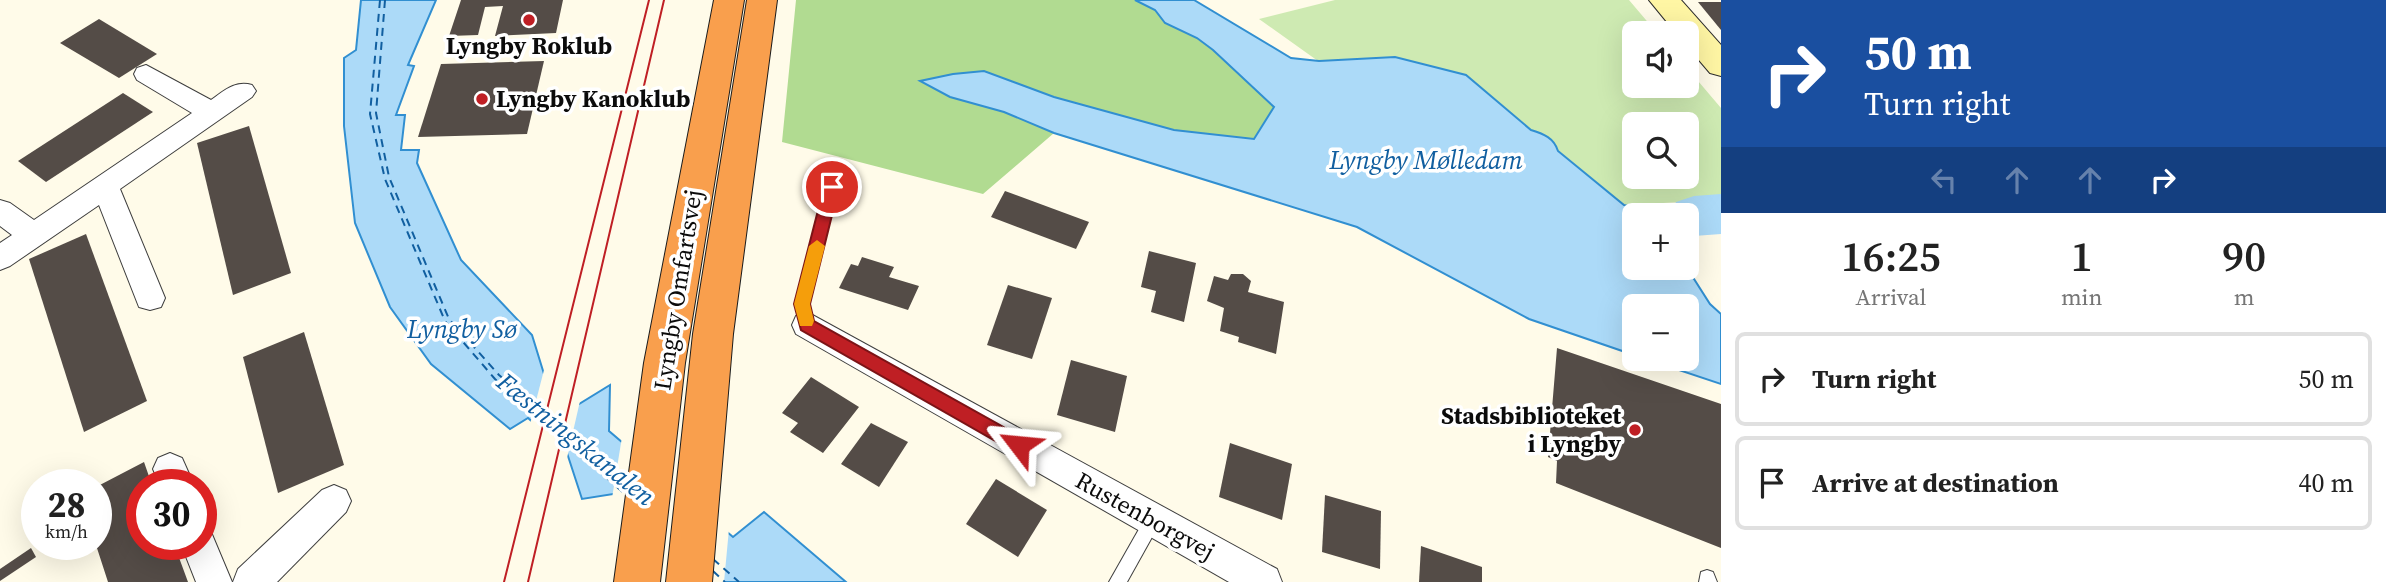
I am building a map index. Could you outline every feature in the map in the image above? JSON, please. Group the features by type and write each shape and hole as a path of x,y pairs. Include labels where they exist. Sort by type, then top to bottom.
{"highway":[{"name":"Lyngby Omfartsvej","path":"637,582 650,461 675,300 729,0"},
{"name":"Lyngby Omfartsvej","path":"690,575 713,334 762,0"}],"street":[{"path":"1664,0 1721,65"},
{"path":"146,74 211,112"},
{"path":"0,258 243,91"},
{"path":"105,186 150,298"},
{"path":"0,211 34,235"},
{"name":"Rustenborgvej","path":"807,325 1264,582"},
{"path":"251,582 334,501"},
{"path":"205,560 214,582"}],"lane":[{"path":"807,325 802,304 832,187"},
{"path":"1118,582 1153,521"}],"green space":[{"path":"796,0 1135,0 1155,10 1165,23 1197,38 1213,50 1274,107 1253,140 1174,130 1054,97 984,72 922,81 950,97 1004,112 1054,133 983,194 782,142"},
{"path":"1335,0 1629,0 1647,21 1622,21 1622,98 1699,98 1699,82 1721,108 1721,200 1622,203 1558,151 1551,140 1531,130 1466,75 1396,57 1318,61 1259,19"}],"water":[{"name":"Lyngby Sø","path":"361,0 436,0 408,65 414,66 396,115 405,115 401,150 419,150 417,163 461,260 532,335 544,374 579,404 610,385 609,431 733,537 764,512 846,582 712,582 613,494 582,499 567,453 528,418 510,429 431,364 390,307 355,223 344,126 344,58 356,50"},
{"name":"Lyngby Mølledam","path":"1135,0 1194,0 1291,58 1319,61 1395,57 1466,75 1531,130 1551,140 1558,151 1622,203 1622,280 1695,280 1710,304 1721,314 1721,384 1682,371 1699,371 1699,294 1622,294 1622,351 1529,319 1357,227 1054,133 1004,112 950,97 920,81 984,71 1054,97 1174,130 1254,139 1274,107 1213,50 1197,38 1165,23 1155,10"}],"pier":[{"path":"544,370 580,401 567,458 530,424"},
{"path":"622,437 729,529 724,582 706,582 612,498"}],"building":[{"name":"Lyngby Roklub","path":"461,0 563,0 556,33 495,36 503,6 485,7 478,35 449,36"},
{"path":"1698,2 1721,2 1721,30"},
{"path":"99,19 157,54 119,78 60,43"},
{"name":"Lyngby Kanoklub","path":"544,61 527,134 418,137 441,64"},
{"path":"123,93 153,112 46,182 18,161"},
{"path":"249,126 291,273 233,295 197,143"},
{"path":"1005,191 1089,222 1076,249 991,217"},
{"path":"86,234 147,401 84,432 29,259"},
{"path":"1149,251 1196,263 1184,322 1151,312 1156,291 1141,287"},
{"path":"862,257 894,267 889,277 919,286 908,310 839,288 851,264 858,266"},
{"path":"1231,274 1243,274 1251,281 1248,292 1284,302 1276,354 1238,342 1239,337 1220,331 1224,308 1207,301 1214,276 1228,280"},
{"path":"1008,285 1052,298 1032,359 987,345"},
{"path":"304,332 344,465 278,493 243,357"},
{"name":"Stadsbiblioteket i Lyngby","path":"1557,348 1721,404 1721,548 1556,483 1557,461 1548,457"},
{"path":"1071,360 1127,376 1115,432 1057,415"},
{"path":"811,377 859,407 823,453 790,432 798,423 782,413"},
{"path":"871,423 908,442 879,487 841,464"},
{"path":"1230,443 1292,464 1282,520 1219,497"},
{"path":"144,462 146,469 131,469"},
{"path":"126,471 126,560 180,560 188,582 108,582 101,560 112,560 112,479"},
{"path":"996,479 1047,510 1018,557 966,524"},
{"path":"1325,495 1381,511 1380,569 1322,552"},
{"path":"1421,546 1482,567 1482,582 1419,582"},
{"path":"21,555 21,560 32,560 0,581 0,569"}],"waterway":[{"path":"1699,216 1721,214"}],"ferry route":[{"path":"380,0 370,114 385,179 445,321 495,379 627,496"},
{"path":"385,0 376,113 389,177 449,319 499,375 629,487"},
{"path":"713,559 739,582"},
{"path":"713,571 725,582"}],"tram line":[{"path":"504,582 649,0"},
{"path":"528,582 664,0"}],"slow traffic":[{"path":"806,321 802,304 817,246"}],"place":[{"name":"Lyngby Roklub","path":"529,20"},
{"name":"Lyngby Kanoklub","path":"482,99"},
{"name":"Stadsbiblioteket i Lyngby","path":"1635,430"}],"route":[{"path":"832,187 802,304 807,325 1019,445"}],"water label":[{"name":"Fæstningskanalen","path":"576,439"}]}
